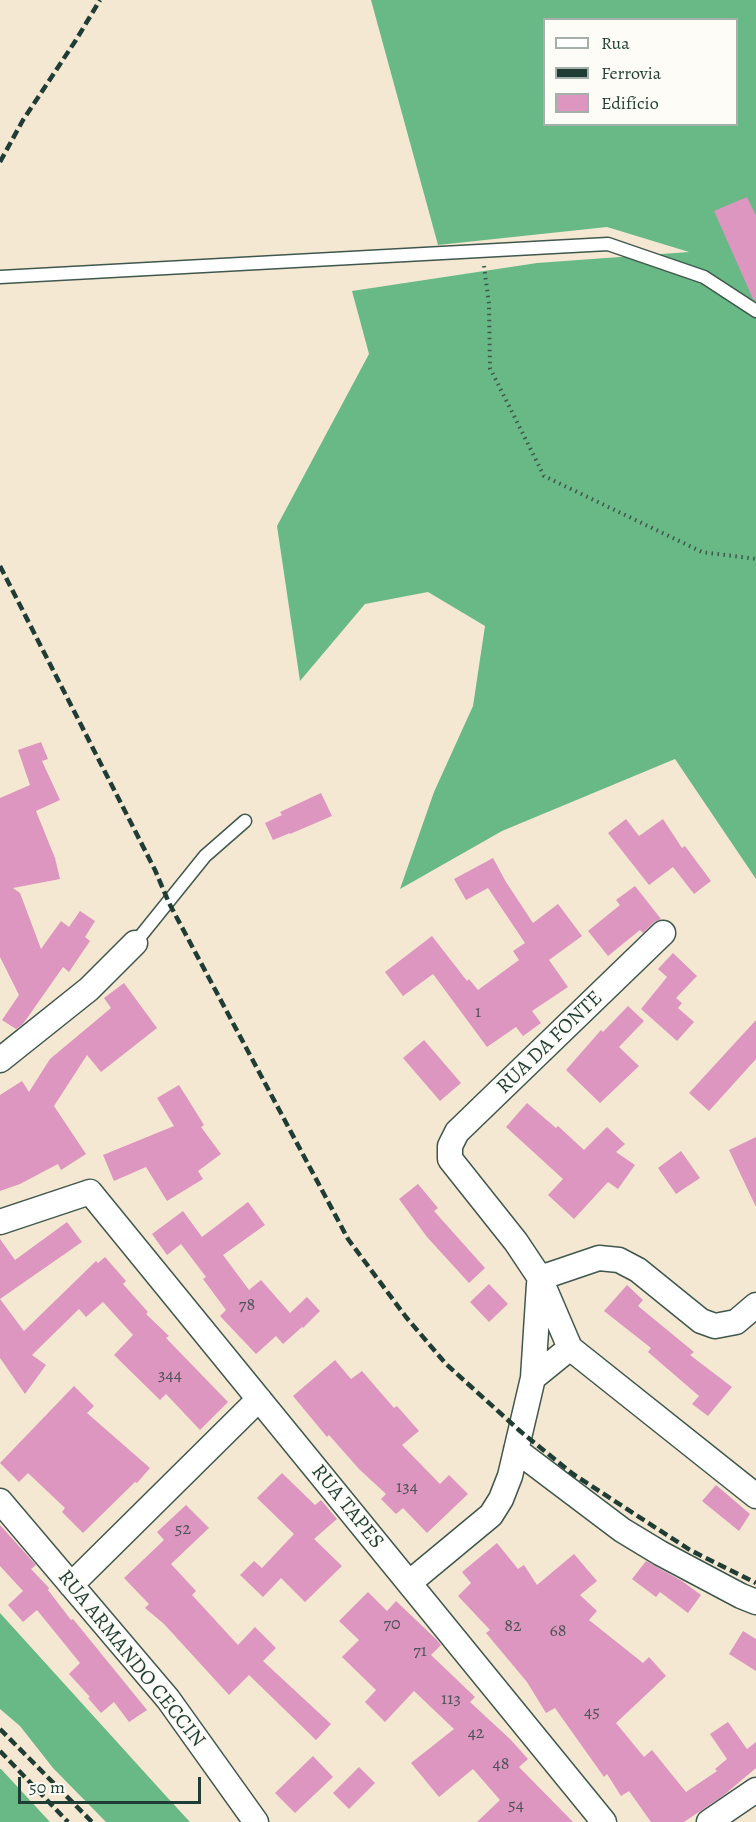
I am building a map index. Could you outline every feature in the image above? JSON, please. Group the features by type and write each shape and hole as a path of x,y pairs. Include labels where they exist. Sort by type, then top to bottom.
{"street":[{"name":"RUA DA FONTE","path":"540,1278 516,1242 450,1159 450,1146 457,1132 663,933"},
{"path":"0,1060 88,989 135,943"},
{"name":"RUA TAPES","path":"0,1222 90,1192 604,1822"},
{"path":"540,1278 599,1258 619,1260 638,1270 701,1321 715,1326 736,1322 756,1305"},
{"path":"540,1278 570,1348 756,1496"},
{"path":"409,1583 491,1515 501,1499 510,1476 533,1378 540,1278"},
{"path":"533,1378 570,1348"},
{"path":"71,1585 259,1399"},
{"path":"516,1450 622,1530 731,1591 756,1602"},
{"name":"RUA ARMANDO CECCIN","path":"0,1501 168,1699 256,1822"},
{"path":"709,1822 756,1790"}],"lane":[{"path":"0,277 608,243 704,277 756,311"},
{"path":"135,943 205,856 245,821"}],"path":[{"path":"482,249 489,304 490,368 544,476 702,552 756,559"}],"green space":[{"path":"371,0 756,0 756,879 675,759 502,831 400,889 434,792 473,706 485,626 428,592 365,604 300,681 277,526 369,354 352,291 537,263 689,252 607,227 438,245"},
{"path":"0,1613 190,1822 106,1822 53,1768 20,1726 0,1709"},
{"path":"1,1769 50,1822 0,1822"}],"building":[{"path":"747,197 756,216 756,301 753,299 714,211"},
{"path":"41,742 48,759 42,761 60,800 36,811 55,858 60,879 13,888 20,893 41,949 61,921 69,927 80,911 95,921 85,937 90,941 69,972 63,967 23,1024 16,1029 2,1020 19,995 0,957 0,798 30,785 18,750"},
{"path":"321,793 332,816 273,840 265,823 282,815 280,812"},
{"path":"626,819 639,836 663,819 682,848 685,846 711,881 694,894 673,867 649,885 608,833"},
{"path":"493,858 533,923 558,904 582,936 549,960 568,987 532,1011 541,1023 523,1036 516,1027 487,1047 433,974 403,996 385,972 432,936 467,981 469,979 478,990 519,960 513,951 525,943 488,888 466,900 454,879"},
{"path":"635,886 661,919 654,922 643,933 640,930 608,956 588,931 620,905 616,900"},
{"path":"673,953 697,976 676,998 682,1003 678,1008 694,1022 677,1041 641,1009 667,977 658,969"},
{"path":"124,983 157,1028 101,1072 87,1055 54,1106 86,1154 61,1170 58,1164 20,1184 0,1191 0,1095 22,1081 29,1092 50,1059 111,1008 104,998"},
{"path":"628,1006 644,1021 619,1047 639,1066 600,1103 566,1070 601,1030 603,1032"},
{"path":"756,1020 756,1059 709,1111 689,1093"},
{"path":"424,1040 461,1083 440,1101 403,1058"},
{"path":"179,1085 204,1125 201,1127 221,1154 198,1171 203,1179 167,1201 146,1167 114,1181 103,1155 174,1126 157,1098"},
{"path":"527,1103 556,1128 558,1126 584,1150 607,1127 625,1144 616,1152 635,1165 618,1189 608,1182 574,1219 548,1195 563,1179 506,1127"},
{"path":"756,1137 756,1207 729,1150"},
{"path":"681,1151 700,1178 676,1194 658,1168"},
{"path":"418,1184 438,1208 434,1211 485,1268 469,1283 427,1237 399,1199"},
{"path":"248,1202 265,1225 223,1255 249,1290 261,1280 290,1313 307,1297 320,1311 303,1328 297,1321 302,1327 283,1344 276,1336 256,1354 220,1316 226,1310 203,1279 206,1277 181,1244 167,1255 152,1234 183,1211 202,1237"},
{"path":"67,1222 82,1242 0,1299 0,1239 15,1260"},
{"path":"105,1257 126,1281 123,1284 148,1312 146,1314 169,1336 166,1338 228,1402 200,1430 166,1394 160,1400 114,1355 133,1335 103,1302 86,1317 79,1309 32,1355 46,1365 25,1394 0,1358 0,1299 24,1331 96,1261 98,1263"},
{"path":"489,1284 508,1304 489,1322 470,1302"},
{"path":"627,1285 643,1300 638,1306 694,1352 690,1355 732,1387 708,1416 692,1404 699,1396 648,1352 651,1348 604,1311"},
{"path":"335,1360 351,1379 362,1371 394,1408 397,1406 419,1431 402,1445 440,1484 449,1475 468,1494 427,1533 403,1508 396,1514 381,1499 386,1494 359,1469 329,1435 327,1437 293,1396"},
{"path":"74,1386 94,1406 87,1413 150,1468 83,1533 62,1512 65,1508 28,1473 19,1482 0,1463"},
{"path":"282,1473 315,1505 321,1500 337,1519 314,1539 342,1566 305,1602 281,1578 263,1597 240,1575 254,1561 262,1568 294,1534 257,1498"},
{"path":"716,1485 750,1514 739,1531 702,1501"},
{"path":"186,1505 209,1528 171,1564 196,1591 192,1595 238,1645 255,1627 276,1648 263,1661 331,1724 316,1740 249,1675 229,1695 164,1624 145,1608 149,1604 124,1578 164,1540 157,1532"},
{"path":"0,1525 36,1565 31,1569 49,1588 48,1590 71,1620 73,1619 147,1710 129,1722 114,1702 101,1713 69,1674 80,1663 37,1610 23,1622 8,1605 23,1591 0,1566"},
{"path":"497,1543 518,1569 524,1565 537,1585 574,1554 597,1581 580,1595 597,1611 589,1620 643,1663 649,1657 666,1676 616,1723 644,1757 652,1750 686,1792 717,1771 715,1769 727,1759 710,1734 728,1722 747,1749 756,1742 756,1768 724,1795 684,1822 651,1822 629,1791 621,1796 607,1774 604,1777 555,1708 546,1713 527,1682 486,1633 490,1630 458,1596 471,1583 462,1572"},
{"path":"646,1561 682,1581 701,1595 688,1613 660,1592 656,1597 632,1579"},
{"path":"368,1592 387,1611 396,1601 437,1640 441,1645 431,1655 475,1697 470,1702 528,1759 519,1767 573,1822 477,1822 500,1800 473,1769 439,1797 411,1763 454,1729 414,1691 385,1722 365,1702 376,1690 342,1657 359,1640 339,1621"},
{"path":"743,1631 756,1639 756,1671 729,1654"},
{"path":"313,1756 333,1777 295,1813 275,1793"},
{"path":"359,1767 375,1783 349,1809 333,1793"}],"railway":[{"path":"0,162 23,120 100,0"},
{"path":"0,566 155,870 169,903 348,1239 406,1317 446,1364 520,1431 573,1474 690,1550 756,1583"},
{"path":"0,1729 92,1822"},
{"path":"0,1751 68,1822"}]}
